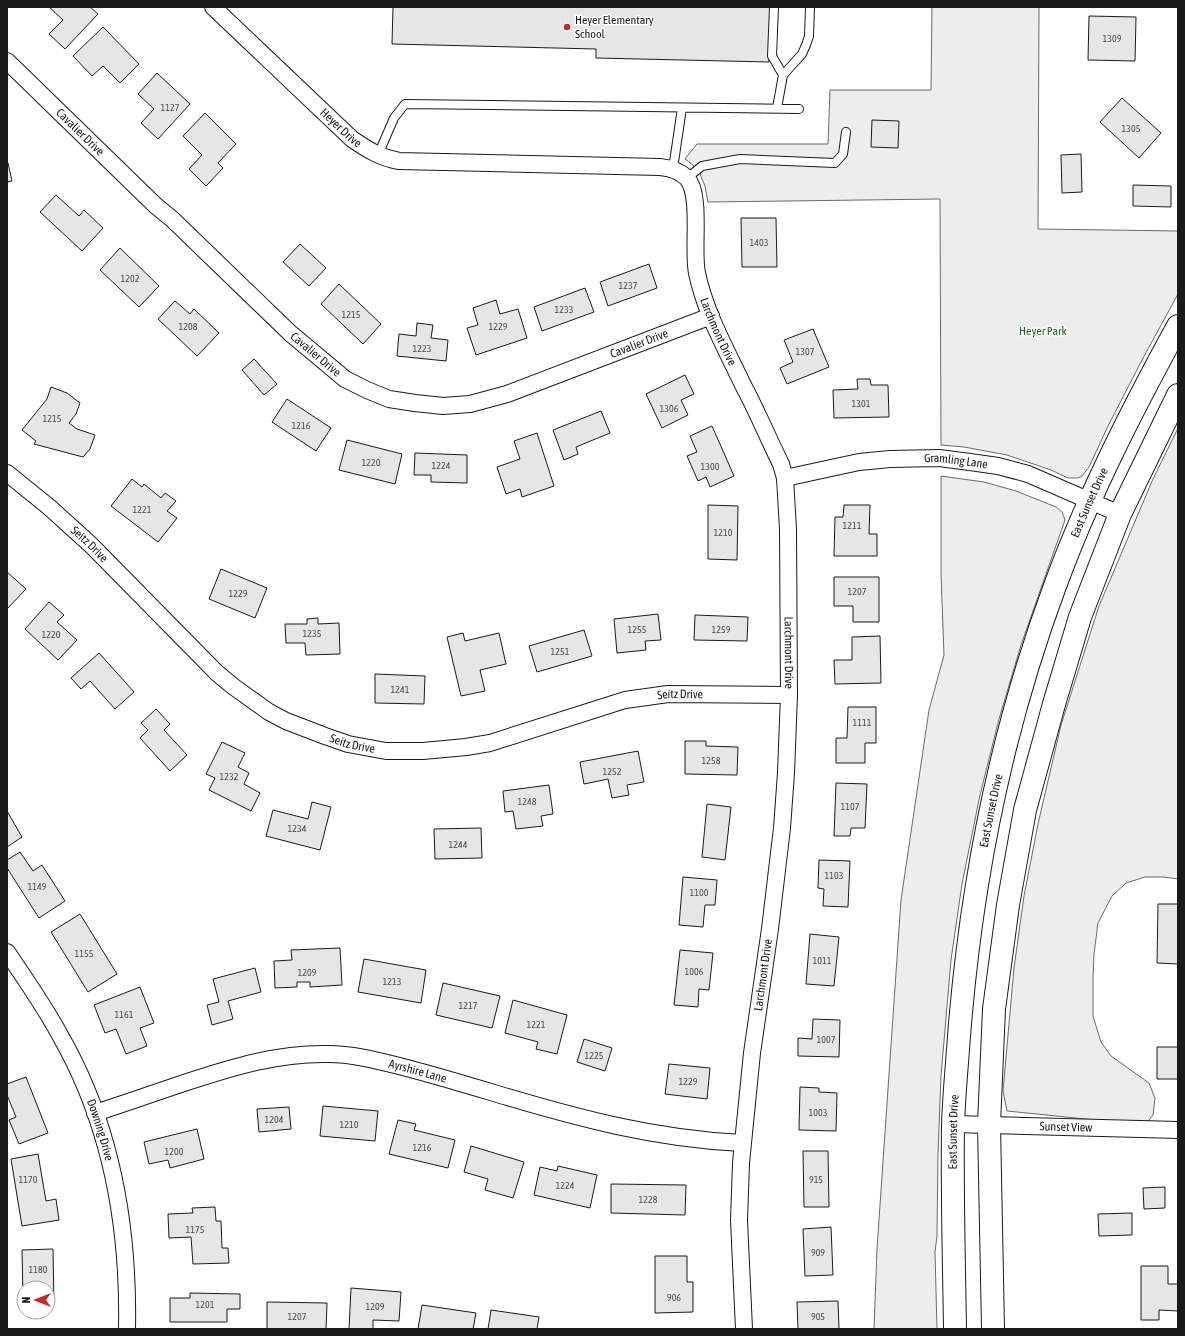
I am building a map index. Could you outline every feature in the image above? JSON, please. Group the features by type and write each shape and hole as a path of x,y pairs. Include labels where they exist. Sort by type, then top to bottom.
{"main road":[{"name":"East Sunset Drive","path":"955,1329 953,1124 963,990 979,869 997,784 1012,721 1055,587 1090,501 1119,439 1178,326"},
{"path":"993,1329 989,1124 994,1010 1008,905 1025,810 1080,616 1120,514 1178,395"}],"street":[{"name":"Heyer Drive","path":"213,7 352,139 366,149 386,159 400,161 660,167 673,169"},
{"name":"Cavalier Drive","path":"7,61 156,206 172,219 290,333 345,379 389,399 443,406 470,404 506,394 711,316"},
{"path":"673,169 687,178"},
{"name":"Larchmont Drive","path":"687,178 693,187 696,270 700,287 723,344 781,464 785,478 788,529 790,695 782,828 770,929 752,1053 742,1143 739,1220 744,1329"},
{"name":"Gramling Lane","path":"785,478 859,462 890,459 939,458 998,466 1028,474 1120,514"},
{"name":"Seitz Drive","path":"7,473 49,506 91,545 217,673 234,687 269,712 286,721 348,744 386,750 423,751 466,747 490,743 625,700 668,694 790,695"},
{"name":"Downing Drive","path":"7,952 42,1004 62,1038 78,1069 95,1112 111,1166 123,1229 128,1298 127,1329"},
{"name":"Ayrshire Lane","path":"95,1112 242,1065 286,1056 329,1054 374,1060 439,1076 560,1113 625,1129 707,1142 742,1143"},
{"name":"Sunset View","path":"953,1124 1178,1130"}],"lane":[{"path":"774,7 772,56 783,75"},
{"path":"777,108 783,75 802,54 809,36 810,7"},
{"path":"378,155 394,118 405,104 799,109"},
{"path":"673,169 682,108"},
{"path":"687,178 702,166 740,158 835,163 844,154 846,132"}],"shaded area":[{"name":"Heyer Park","path":"932,7 1039,7 1038,229 1178,231 1178,294 1108,426 1089,467 1082,476 1078,478 1068,478 1051,470 1007,455 964,447 941,445 940,199 708,202 705,186 700,174 693,165 685,159 697,144 828,144 830,90 931,90"},
{"path":"1178,428 1178,879 1145,877 1126,883 1112,896 1098,923 1093,978 1093,1016 1101,1042 1111,1056 1149,1083 1155,1098 1153,1115 1145,1125 1007,1111 1003,1091 1014,968 1024,896 1038,824 1061,725 1099,606 1153,479"},
{"path":"941,476 984,482 1016,491 1056,507 1062,512 1065,520 1021,645 999,719 980,795 962,884 951,960 941,1076 937,1236 935,1252 937,1329 874,1329 877,1249 901,900 929,710 944,655 941,574"}],"building":[{"path":"49,7 90,7 98,14 65,49 49,34 63,20"},
{"path":"393,7 770,7 769,62 596,58 596,49 392,44"},
{"path":"1089,16 1136,17 1135,61 1088,60"},
{"path":"103,27 139,64 120,83 103,66 92,76 73,56"},
{"path":"157,73 190,104 158,139 141,123 154,109 138,94"},
{"path":"1122,98 1161,133 1139,158 1100,122"},
{"path":"205,113 236,144 218,163 223,168 206,186 189,169 202,155 183,136"},
{"path":"872,120 899,121 898,148 871,147"},
{"path":"1081,154 1082,192 1062,193 1061,155"},
{"path":"8,163 12,181 7,182 7,164"},
{"path":"1133,185 1171,186 1171,207 1133,206"},
{"path":"56,195 79,216 84,210 103,228 82,251 40,212"},
{"path":"741,218 776,218 777,267 742,267"},
{"path":"300,244 326,268 309,286 283,262"},
{"path":"120,248 159,286 139,307 100,270"},
{"path":"649,264 657,288 608,306 600,282"},
{"path":"339,284 381,324 363,344 321,304"},
{"path":"585,288 594,312 542,331 534,307"},
{"path":"496,300 500,314 518,309 527,338 476,355 467,328 478,325 473,308"},
{"path":"175,301 190,314 194,309 219,333 197,356 158,319"},
{"path":"417,323 433,325 431,338 448,340 446,361 397,356 399,334 416,336"},
{"path":"813,329 829,367 787,384 780,368 793,362 784,340"},
{"path":"254,359 277,384 264,395 242,370"},
{"path":"685,375 694,394 681,400 688,415 662,428 646,394"},
{"path":"857,379 870,379 871,385 888,385 889,417 834,418 833,390 858,389"},
{"path":"51,387 67,393 80,403 76,414 69,423 77,429 95,435 90,449 83,457 34,444 36,441 22,430 47,399"},
{"path":"287,399 331,428 316,451 272,422"},
{"path":"601,411 610,433 576,447 578,454 564,460 553,430"},
{"path":"712,426 734,476 710,487 706,477 698,481 687,456 697,452 690,436"},
{"path":"537,433 554,486 522,497 520,489 506,494 497,467 520,459 514,441"},
{"path":"347,440 402,454 395,484 339,470"},
{"path":"415,453 467,455 467,483 431,482 431,475 414,475"},
{"path":"132,479 142,487 144,484 161,498 165,493 176,501 167,511 177,518 158,542 111,506"},
{"path":"708,505 738,506 737,560 708,559"},
{"path":"844,505 870,505 869,534 877,534 877,556 834,556 835,517 843,517"},
{"path":"221,569 267,588 255,618 209,599"},
{"path":"7,572 26,589 7,609"},
{"path":"834,577 879,577 879,622 853,622 853,606 834,606"},
{"path":"49,602 64,615 57,622 77,640 58,660 25,629"},
{"path":"658,614 661,640 645,641 646,650 617,653 614,619"},
{"path":"695,615 748,617 747,641 694,640"},
{"path":"318,618 318,624 339,623 340,654 306,655 305,643 286,643 285,624 307,624 307,619"},
{"path":"584,630 592,656 537,672 529,646"},
{"path":"463,633 465,641 499,633 506,664 480,670 485,691 461,696 447,637"},
{"path":"880,636 881,683 835,684 834,660 852,660 852,637"},
{"path":"99,653 134,692 115,709 90,681 81,689 71,678"},
{"path":"375,674 425,676 424,704 375,703"},
{"path":"848,707 876,707 876,743 865,743 865,763 836,763 836,738 847,738"},
{"path":"156,709 170,724 164,730 187,755 170,771 140,738 148,730 141,723"},
{"path":"685,741 706,741 706,746 738,747 737,775 685,774"},
{"path":"222,742 245,753 238,767 249,773 244,784 260,793 251,811 209,790 215,778 206,774"},
{"path":"638,751 644,782 627,785 629,795 612,798 608,779 584,784 580,762"},
{"path":"836,783 867,784 865,828 851,828 850,836 834,836"},
{"path":"549,785 553,814 541,816 543,826 516,829 513,811 505,812 503,791"},
{"path":"312,802 331,807 320,850 266,836 273,810 308,819"},
{"path":"707,804 731,807 725,860 702,857"},
{"path":"7,811 22,837 7,847"},
{"path":"481,828 482,858 435,859 434,829"},
{"path":"20,852 33,871 42,865 65,901 39,918 7,868 7,860"},
{"path":"819,860 850,861 848,907 823,906 824,889 818,888"},
{"path":"683,877 717,880 715,905 705,905 703,927 679,925"},
{"path":"1158,904 1178,904 1178,964 1157,963"},
{"path":"80,914 117,974 88,992 51,932"},
{"path":"810,934 839,937 834,986 806,984"},
{"path":"340,948 342,985 310,987 310,982 297,982 297,987 275,988 274,961 292,960 291,950"},
{"path":"680,950 713,953 709,990 699,989 698,1007 674,1005"},
{"path":"364,959 426,970 421,1003 358,992"},
{"path":"255,968 261,992 228,1001 233,1019 212,1025 207,1005 219,1002 213,979"},
{"path":"443,983 500,996 492,1028 436,1015"},
{"path":"140,987 154,1023 140,1028 147,1046 126,1054 116,1029 105,1033 94,1005"},
{"path":"513,1000 567,1015 557,1054 536,1049 538,1042 505,1033"},
{"path":"813,1019 840,1020 839,1057 798,1056 798,1038 812,1039"},
{"path":"584,1039 612,1048 605,1071 577,1062"},
{"path":"1157,1047 1178,1047 1178,1079 1157,1079"},
{"path":"669,1064 710,1068 707,1099 665,1094"},
{"path":"26,1077 48,1133 19,1144 9,1120 16,1117 7,1095 7,1084"},
{"path":"800,1087 819,1088 819,1092 837,1093 836,1131 799,1130"},
{"path":"323,1106 378,1111 375,1141 320,1136"},
{"path":"289,1107 291,1129 259,1132 257,1109"},
{"path":"398,1120 416,1124 414,1130 455,1140 448,1168 389,1154"},
{"path":"197,1129 204,1159 170,1168 168,1160 149,1164 144,1142"},
{"path":"471,1146 524,1162 513,1198 485,1190 488,1179 464,1172"},
{"path":"803,1151 828,1151 829,1207 804,1207"},
{"path":"38,1154 46,1201 56,1199 59,1220 22,1226 11,1159"},
{"path":"558,1166 597,1175 590,1208 534,1195 540,1167 557,1171"},
{"path":"611,1184 686,1185 685,1215 611,1213"},
{"path":"1165,1187 1165,1208 1144,1209 1143,1188"},
{"path":"215,1207 216,1221 221,1221 222,1248 228,1248 229,1263 193,1264 191,1237 169,1238 168,1214 193,1213 192,1208"},
{"path":"1132,1213 1132,1235 1099,1236 1098,1214"},
{"path":"831,1227 833,1275 805,1276 803,1229"},
{"path":"53,1249 54,1280 23,1280 22,1250"},
{"path":"655,1256 687,1256 687,1282 693,1282 693,1312 655,1313"},
{"path":"1141,1266 1168,1266 1168,1284 1178,1284 1178,1311 1159,1310 1159,1320 1141,1320"},
{"path":"351,1288 401,1292 399,1321 373,1320 373,1329 349,1329"},
{"path":"190,1293 240,1294 240,1309 227,1309 227,1322 170,1322 170,1298 190,1298"},
{"path":"838,1301 839,1329 798,1329 797,1302"},
{"path":"267,1302 327,1303 326,1329 267,1329"},
{"path":"422,1305 476,1313 473,1329 418,1329"},
{"path":"491,1310 539,1317 537,1329 488,1329"}],"place":[{"name":"Heyer Elementary School","path":"567,27"}]}
